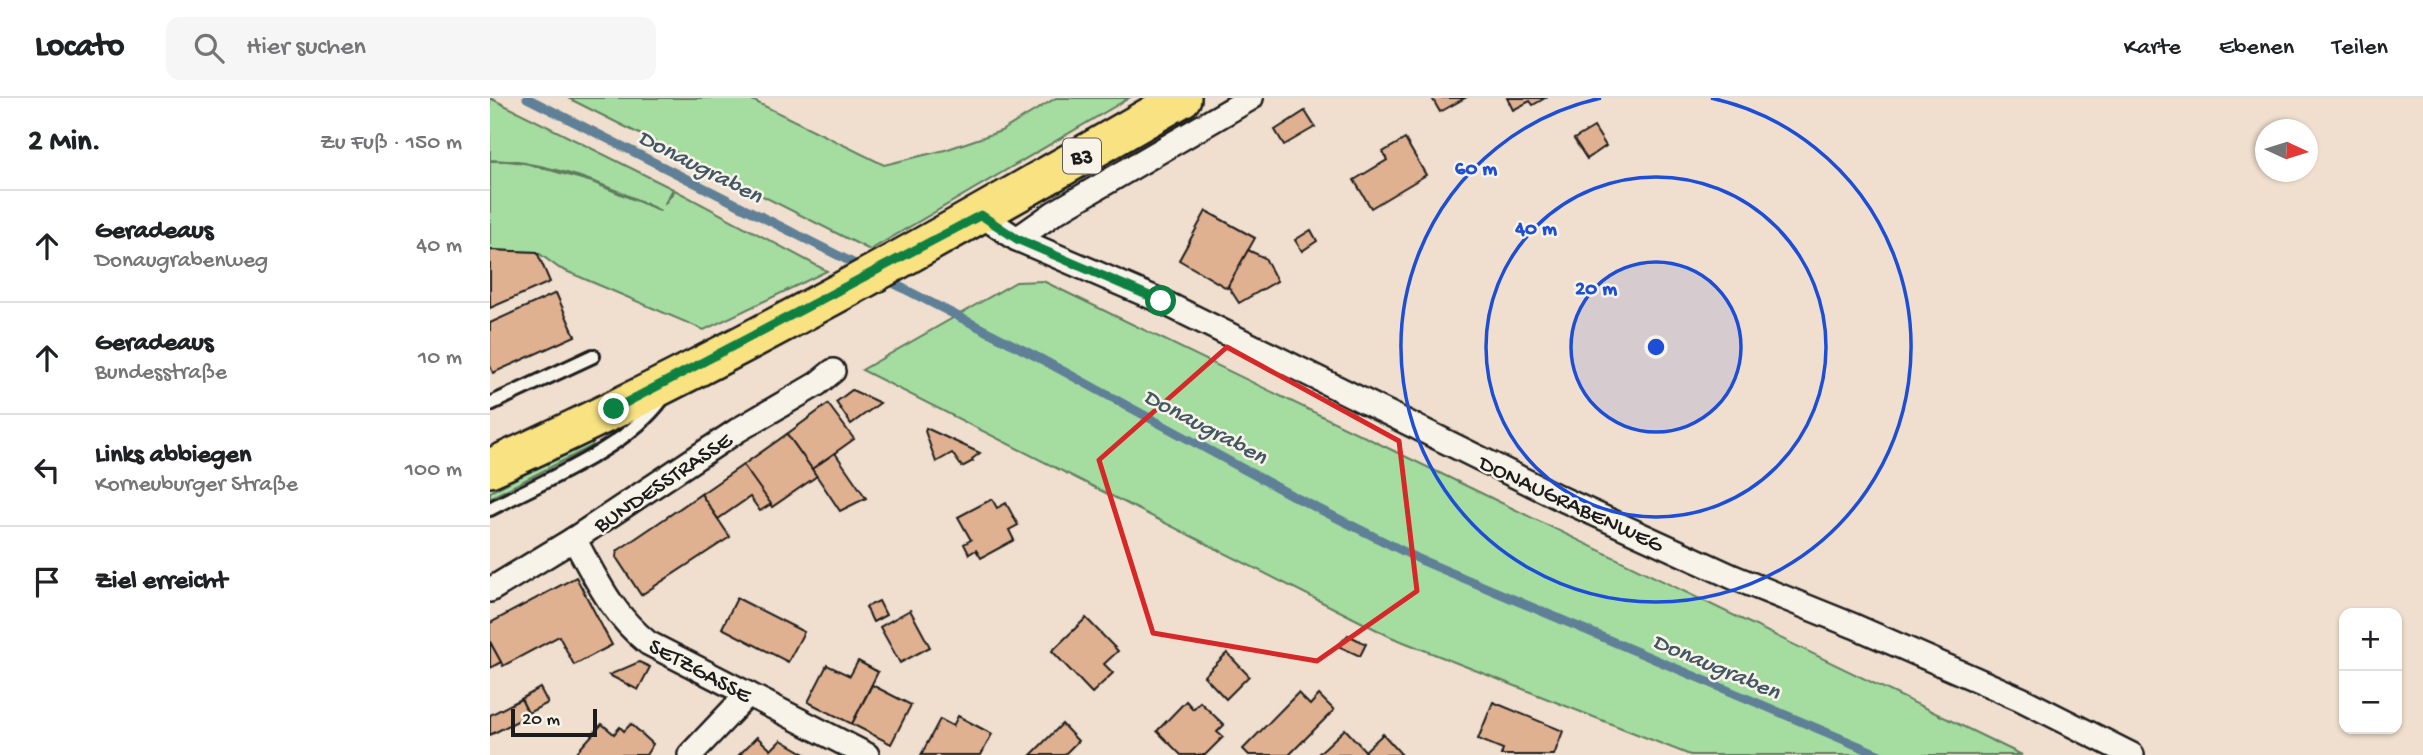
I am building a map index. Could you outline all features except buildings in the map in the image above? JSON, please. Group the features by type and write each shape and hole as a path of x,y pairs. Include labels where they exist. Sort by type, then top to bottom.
{"main road":[{"name":"B3","path":"490,468 677,377 809,308 972,220 1182,98"}],"street":[{"path":"972,220 1017,239 1054,213 1251,98"},
{"name":"DONAUGRABENWEG","path":"1017,239 1161,301 1609,521 1733,577 2021,699 2132,755"},
{"name":"BUNDESSTRASSE","path":"490,590 575,539 738,430 817,384 832,371"},
{"name":"SETZGASSE","path":"575,539 613,608 629,627 648,643 867,755"},
{"path":"690,755 748,694"}],"lane":[{"path":"490,404 593,356"},
{"path":"490,509 599,452 635,429 658,404 677,377"}],"highlighted area":[{"path":"1227,347 1399,441 1417,591 1317,661 1153,633 1099,460"}],"green space":[{"path":"490,98 673,189 664,205 675,190 827,271 704,330 559,268 537,252 490,250 490,161 506,161 490,160","holes":["528,164 578,176 661,211 592,182"]},
{"path":"568,98 748,98 884,165 945,150 1001,131 1056,98 1129,98 870,250"},
{"path":"1043,281 2022,755 1690,755 1391,637 862,370 1016,282"},
{"path":"593,441 592,446 490,498 490,492"}],"waterway":[{"name":"Donaugraben","path":"527,98 863,268"},
{"name":"Donaugraben","path":"885,279 1041,359 1293,496 1421,560 1880,755"}],"route":[{"path":"614,409 981,215 1017,239 1161,301"}]}
